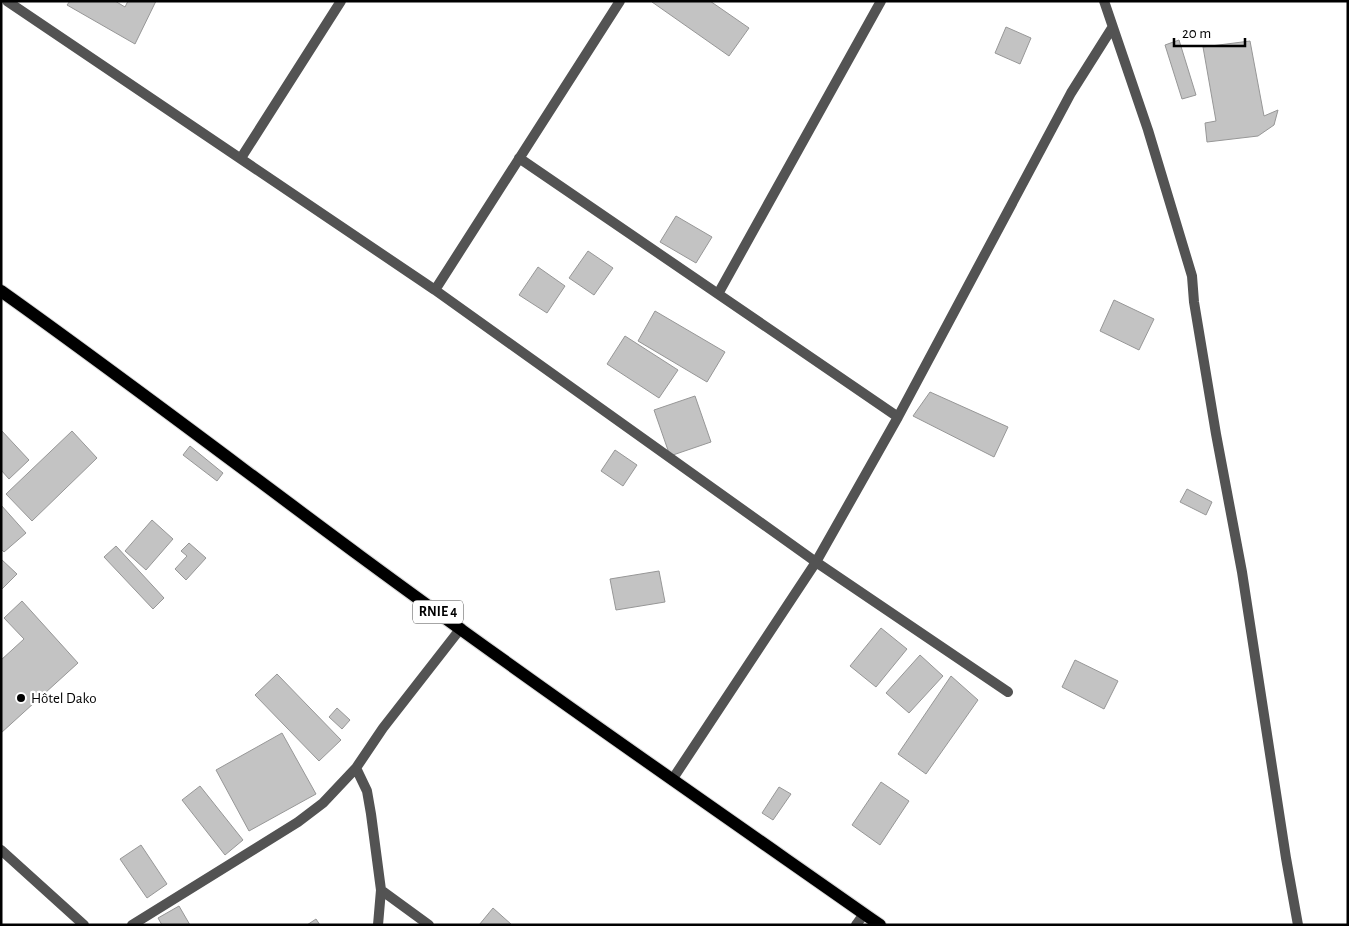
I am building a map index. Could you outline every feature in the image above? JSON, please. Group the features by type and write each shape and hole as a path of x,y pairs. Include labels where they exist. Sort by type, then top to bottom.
{"main road":[{"name":"RNIE 4","path":"1,291 84,350 362,557 672,780 880,925"}],"street":[{"path":"7,1 435,290 816,562 1008,692"},
{"path":"241,158 341,1"},
{"path":"435,290 620,1"},
{"path":"718,294 881,1"},
{"path":"1104,1 1148,130 1192,276 1194,302 1242,572 1298,925"},
{"path":"672,780 816,562 898,417 1071,93 1112,28"},
{"path":"519,158 898,417"},
{"path":"132,925 298,822 324,803 356,768 383,728 461,628"},
{"path":"356,768 367,791 381,890 378,925"},
{"path":"1,850 84,925"},
{"path":"381,890 429,925"},
{"path":"856,925 864,914"}],"building":[{"path":"70,1 115,1 125,7 128,1 156,1 135,44 67,5"},
{"path":"653,1 710,1 749,28 729,56"},
{"path":"1006,27 1031,38 1020,64 995,53"},
{"path":"1179,40 1196,95 1182,99 1165,45"},
{"path":"1250,41 1264,116 1278,110 1274,125 1258,136 1207,142 1205,123 1216,121 1203,47"},
{"path":"676,216 712,237 696,263 660,242"},
{"path":"588,251 613,268 594,295 569,278"},
{"path":"538,267 565,286 547,313 519,295"},
{"path":"1114,300 1154,319 1139,350 1100,331"},
{"path":"655,311 725,352 707,382 638,341"},
{"path":"625,336 678,370 659,398 607,364"},
{"path":"930,392 1008,427 994,457 913,416"},
{"path":"695,396 711,442 670,456 654,410"},
{"path":"1,430 29,460 9,479 1,470"},
{"path":"72,431 97,458 32,521 6,494"},
{"path":"190,446 223,473 217,481 183,455"},
{"path":"615,450 637,465 623,486 601,471"},
{"path":"1187,489 1212,502 1206,515 1180,502"},
{"path":"1,505 26,533 4,552 1,549"},
{"path":"152,520 173,539 146,570 125,551"},
{"path":"189,543 206,558 186,580 175,569 187,556 181,551"},
{"path":"116,546 164,598 153,609 104,557"},
{"path":"1,559 17,574 1,590"},
{"path":"659,571 665,602 616,610 610,579"},
{"name":"Hôtel Dako","path":"22,601 78,663 1,733 1,660 24,639 4,618"},
{"path":"881,628 907,649 876,687 850,666"},
{"path":"920,655 943,676 909,713 886,693"},
{"path":"1075,660 1118,681 1104,709 1062,687"},
{"path":"277,674 341,740 319,761 255,695"},
{"path":"951,676 978,700 926,774 898,754"},
{"path":"337,708 350,720 342,729 329,717"},
{"path":"282,733 316,794 249,831 216,770"},
{"path":"881,782 909,801 880,845 852,825"},
{"path":"200,786 243,840 225,855 182,800"},
{"path":"779,787 791,794 773,820 762,813"},
{"path":"141,845 167,884 147,898 120,859"},
{"path":"179,906 190,925 162,925 158,918"},
{"path":"493,908 512,925 479,925"},
{"path":"316,919 320,925 307,925"}],"place":[{"name":"Hôtel Dako","path":"21,698"}]}
